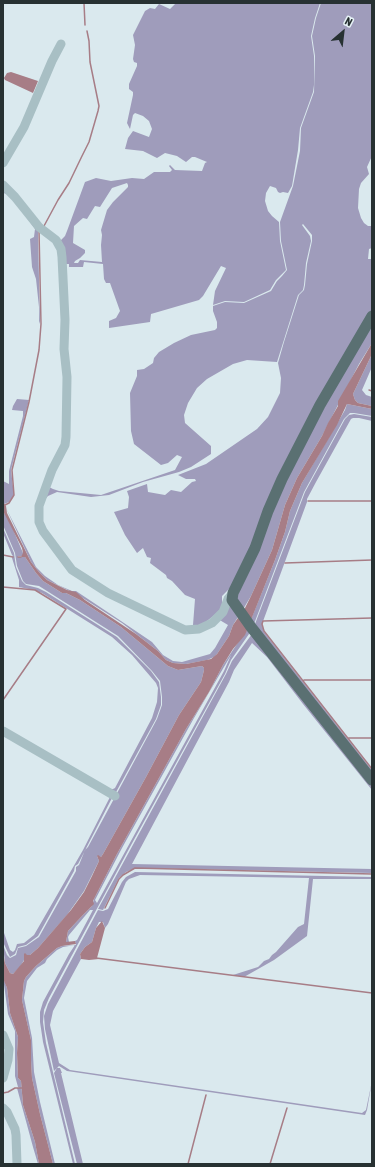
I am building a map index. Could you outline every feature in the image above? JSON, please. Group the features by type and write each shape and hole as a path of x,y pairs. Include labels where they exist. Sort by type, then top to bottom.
{"main road":[{"path":"372,316 320,405 282,479 268,511 255,548 233,593 232,600 251,627 372,780"}],"street":[{"path":"3,163 24,127 61,44"},
{"path":"4,187 15,197 39,227 56,240 61,249 62,257 65,320 64,349 67,377 66,437 65,446 52,470 39,506 40,522 43,531 72,570 108,593 185,630 199,629 212,622 223,612 228,599 233,593"},
{"path":"3,731 115,796"},
{"path":"3,1035 9,1049 8,1060 3,1078"},
{"path":"3,1108 15,1129 17,1164"}],"shaded area":[{"path":"176,3 320,3 311,36 314,56 313,92 300,128 292,186 288,193 280,193 276,188 270,186 266,193 265,201 268,211 279,222 280,241 286,270 276,280 270,290 244,302 225,301 213,305 215,291 226,268 221,266 199,300 151,314 150,322 109,328 109,321 116,318 120,311 110,283 106,283 104,279 103,264 84,262 83,267 69,267 69,264 64,264 59,242 65,236 85,182 96,178 111,181 132,178 144,179 154,172 170,172 172,170 169,166 170,165 175,170 202,171 205,163 207,162 192,157 186,162 177,156 165,153 157,158 143,151 125,149 128,138 133,131 149,137 152,129 149,121 143,116 135,113 133,115 130,129 127,123 133,95 133,92 129,89 129,84 137,66 137,63 134,62 133,59 135,45 133,35 145,11 150,8 155,9 159,4 170,9","holes":["127,183 128,187 107,210 101,230 102,262 80,260 78,263 74,263 85,253 85,250 73,243 74,226 83,218 87,219 95,206 100,207 112,188"]},
{"path":"321,3 372,3 372,156 367,167 369,174 361,183 359,189 358,208 364,223 368,226 372,226 372,248 369,249 368,259 372,259 372,313 234,584 222,596 222,609 202,625 193,625 195,599 185,595 172,581 167,578 166,575 150,563 151,558 147,557 143,548 137,553 125,535 114,512 128,508 129,497 127,491 147,484 148,492 165,495 171,490 181,492 192,482 196,481 195,479 186,479 178,475 206,464 257,429 268,417 280,393 281,378 278,363 299,295 304,290 305,285 312,235 303,224 302,225 310,236 311,241 306,263 304,285 303,290 298,295 277,362 247,360 233,364 207,379 197,388 188,403 184,415 185,423 211,446 211,454 191,467 179,472 143,482 109,495 91,497 57,492 48,496 42,502 47,486 59,491 101,495 175,470 182,457 177,455 168,463 161,465 134,444 131,431 130,393 137,376 137,370 144,369 153,363 154,358 159,352 174,343 191,335 215,330 217,328 217,322 213,311 213,306 225,302 244,303 271,291 277,281 287,270 281,241 280,222 293,186 300,151 301,128 314,92 315,56 312,36"},
{"path":"11,72 38,81 33,93 5,80 4,78 7,73"},
{"path":"3,191 8,192 40,229 38,231 38,235 40,324 36,279 32,267 30,239 34,237 35,229 17,204 8,194 3,193"},
{"path":"372,321 372,343 359,364 322,436 297,478 285,505 272,550 251,596 242,611 237,597 282,484"},
{"path":"372,343 372,354 353,394 358,403 372,406 372,409 347,404 337,425 302,483 290,511 285,532 275,560 245,635 233,649 186,729 117,854 93,901 94,904 68,931 66,942 75,941 76,944 57,948 36,966 24,981 22,1000 31,1040 32,1078 53,1164 39,1164 35,1142 23,1105 21,1081 18,1078 18,1037 10,1013 7,988 4,981 3,952 5,963 10,973 13,974 24,961 24,954 30,955 38,948 71,910 84,892 99,861 97,856 98,855 101,857 103,854 179,715 201,682 204,668 202,666 178,670 168,666 121,627 80,600 66,593 62,593 43,581 25,557 21,557 23,553 22,548 3,511 3,502 31,562 47,580 67,590 76,592 85,600 136,634 158,651 166,660 173,663 186,664 211,659 217,654 229,636 233,625 245,608 272,550 285,505 297,478 338,406 338,401"},
{"path":"372,354 372,367 362,390 366,395 372,397 372,406 358,403 353,394"},
{"path":"17,399 29,400 11,470 14,495 9,502 4,504 3,481 9,484 9,471 23,416 23,411 12,410"},
{"path":"347,404 372,409 372,416 350,413 344,419 304,492 254,624 250,622 275,560 285,532 290,511 302,483 345,410"},
{"path":"354,414 372,417 372,421 359,418 351,419 316,482 307,499 262,624 264,632 372,770 372,776 255,624 305,492 345,419 349,415"},
{"path":"6,508 36,567 45,576 58,585 72,591 76,591 152,642 163,655 173,661 182,662 210,654 228,625 218,619 229,599 238,617 229,636 217,654 207,660 186,664 173,663 166,660 158,651 122,623 78,595 47,580 31,562"},
{"path":"3,511 9,520 23,553 23,556 18,557 25,557 43,581 62,593 66,593 80,600 121,627 168,666 178,670 202,666 204,668 201,682 179,715 103,854 101,857 97,856 99,861 84,891 67,915 38,948 30,955 27,955 20,967 13,974 10,973 5,963 3,945 7,955 10,958 16,955 18,948 26,946 39,937 157,719 162,705 162,697 160,681 118,636 39,586 26,584 23,581 17,566 15,553 3,525"},
{"path":"3,528 14,553 16,567 22,581 26,585 46,592 117,637 151,671 159,682 161,705 156,719 115,794 106,789 115,788 152,718 157,702 158,688 156,683 132,655 112,637 42,593 19,587 19,580 12,558 13,556 3,533"},
{"path":"247,629 250,632 249,634 231,660 225,674 130,847 44,1010 43,1022 46,1043 75,1164 73,1164 43,1042 40,1022 40,1012 43,1002 69,954 76,945 75,941 77,940 93,910 90,910 69,935 69,942 66,942 68,931 92,906 94,899 117,854 186,729 209,692 223,665","holes":["231,655 224,671 97,903 95,900 122,848 194,718"]},
{"path":"252,634 372,786 372,790 267,657 252,643 234,670 132,864 372,869 372,873 135,868 126,872 119,878 103,910 98,909 232,661"},
{"path":"113,796 78,864 75,866 74,871 38,936 26,945 18,947 15,954 10,957 3,942 3,930 10,950 13,952 17,944 24,943 34,935 83,850 110,797"},
{"path":"135,872 372,877 372,879 313,879 307,936 274,960 244,977 233,975 258,967 276,952 298,927 304,924 309,878 140,875 129,879 126,882 108,924 105,928 103,922 99,922 92,942 85,947 80,954 81,959 53,1011 50,1025 59,1063 70,1070 362,1113 366,1110 372,1081 365,1115 67,1071 59,1066 54,1071 45,1029 44,1016 48,1004 98,910 103,911 108,909 122,882 126,877"},
{"path":"102,921 105,928 97,958 99,959 81,959 80,954 85,947 92,942 96,928"},
{"path":"74,945 57,950 47,959 45,963 37,968 27,981 24,998 32,1038 34,1072 55,1164 53,1164 32,1078 31,1040 22,1000 24,981 26,977 36,966 57,948"},
{"path":"3,977 7,988 10,1013 18,1037 18,1078 21,1081 23,1105 35,1142 39,1164 17,1088 20,1088 18,1087 15,1076 15,1031 8,1014"},
{"path":"57,1068 60,1068 62,1073 83,1164 77,1164 54,1073"}],"waterway":[{"path":"84,3 85,25"},
{"path":"44,226 69,183 89,142 98,111 99,106 90,62 87,31"},
{"path":"3,506 9,503 14,495 12,470 29,402 39,350 41,324 39,231"},
{"path":"308,501 372,501"},
{"path":"3,555 13,557"},
{"path":"285,563 372,560"},
{"path":"3,587 35,590 66,609 3,700"},
{"path":"372,618 263,621 262,624 264,631 372,769"},
{"path":"304,680 372,680"},
{"path":"348,738 372,738"},
{"path":"105,908 119,879 135,868 372,874"},
{"path":"96,958 372,993"},
{"path":"3,1093 15,1088 22,1088"},
{"path":"188,1164 206,1095"},
{"path":"270,1164 287,1108"}]}
